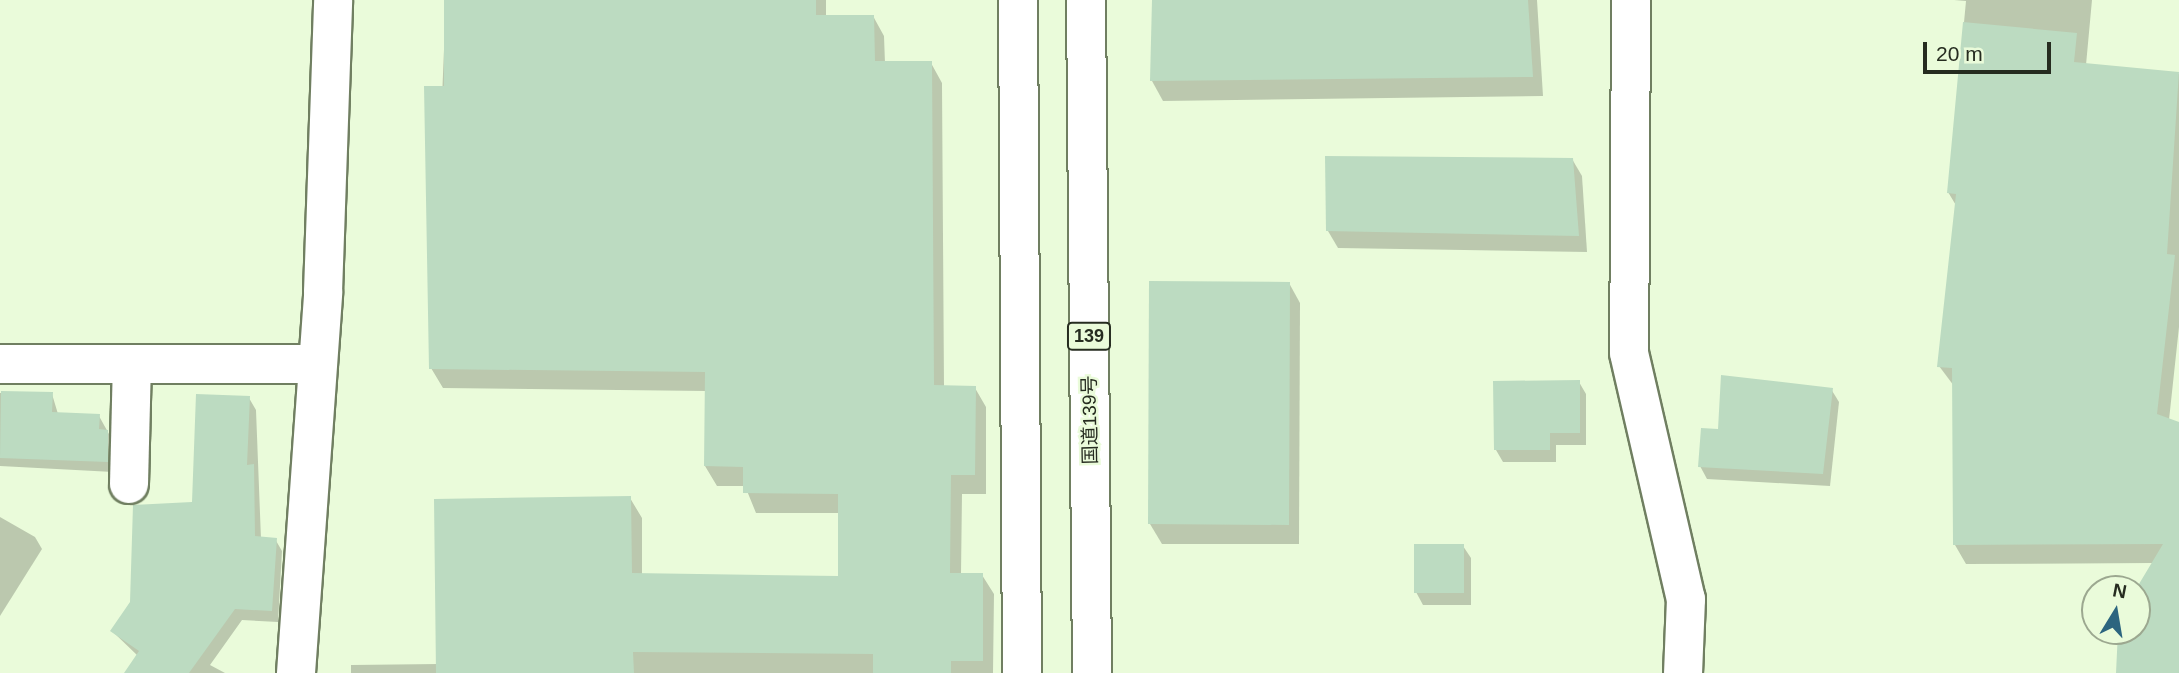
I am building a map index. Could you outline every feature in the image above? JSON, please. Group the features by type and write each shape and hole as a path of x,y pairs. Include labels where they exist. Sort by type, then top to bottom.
{"main road":[{"path":"296,673 317,364 333,0"},
{"path":"1018,0 1022,673"},
{"name":"国道139号","path":"1086,0 1092,673"},
{"path":"1631,0 1629,353 1686,599 1683,673"},
{"path":"0,365 317,364"},
{"path":"130,484 132,365"}],"building":[{"path":"444,0 816,0 816,15 874,15 875,61 932,61 934,385 976,386 975,475 951,475 950,573 983,573 983,661 951,661 951,673 873,673 873,654 633,652 634,673 436,673 434,499 631,496 632,573 838,576 838,494 743,493 743,467 704,466 705,372 429,369 424,86 444,86"},
{"path":"1152,0 1528,0 1533,77 1150,81"},
{"path":"1963,22 2077,33 2074,62 2179,72 2167,254 2175,255 2157,414 2179,422 2179,673 2116,673 2117,645 2151,645 2151,575 2144,575 2163,544 1953,545 1952,368 1937,367 1956,194 1947,193"},
{"path":"1325,156 1573,158 1579,236 1326,231"},
{"path":"1149,281 1290,282 1289,525 1148,524"},
{"path":"1721,375 1833,388 1823,474 1698,467 1701,428 1718,429"},
{"path":"1580,380 1580,433 1550,433 1550,450 1494,450 1493,381"},
{"path":"1,391 53,392 52,412 100,414 99,429 108,430 108,462 0,458"},
{"path":"196,394 250,396 247,465 254,464 255,536 277,538 272,611 235,609 189,673 124,673 139,651 110,631 130,602 133,505 192,502"},
{"path":"1414,544 1464,544 1464,593 1414,593"}]}
